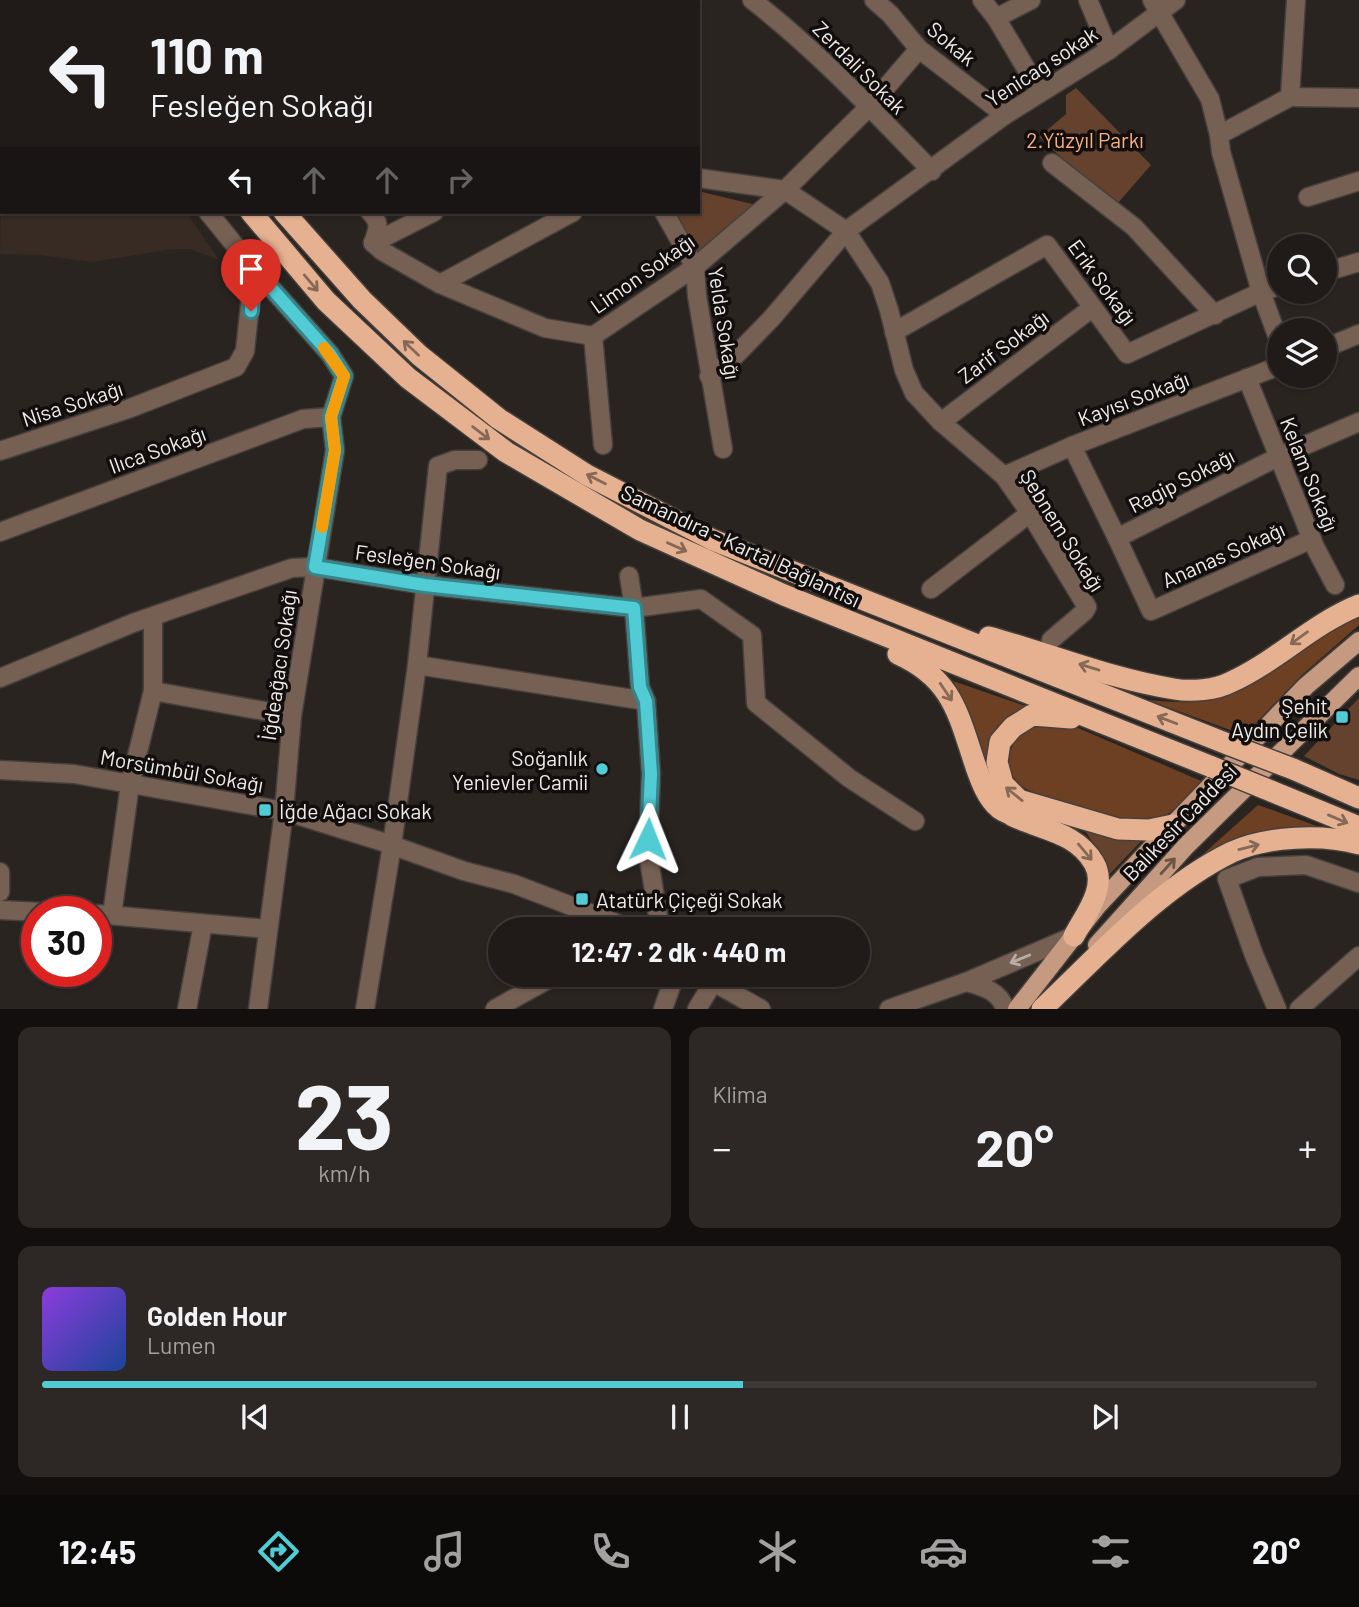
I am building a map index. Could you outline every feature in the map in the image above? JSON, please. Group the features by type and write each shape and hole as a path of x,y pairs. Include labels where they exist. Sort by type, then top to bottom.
{"highway":[{"name":"Samandıra - Kartal Bağlantısı","path":"253,214 326,301 408,378 506,452 640,530 784,595 1212,767"},
{"name":"Samandıra - Kartal Bağlantısı","path":"286,214 362,300 419,355 467,395 530,440 587,475 713,540 1293,769"},
{"path":"784,595 916,662 934,675 957,709 983,787 999,809 1025,822 1060,833 1079,844 1095,864 1098,883 1094,900 1074,936"},
{"path":"907,617 1176,690 1204,689 1229,684 1331,617 1359,605"},
{"path":"1173,825 1149,830 1118,829 1019,800 1003,784 997,762 1000,742 1013,727 1032,715 1065,716 1212,767 1359,827"},
{"path":"1293,769 1359,788"},
{"path":"1293,769 1359,798"},
{"path":"1042,1009 1123,931 1192,875 1235,851 1280,839 1320,837 1359,844"}],"main road":[{"path":"1017,1009 1098,905 1265,727 1313,680 1359,641"},
{"name":"Balıkesir Caddesi","path":"1042,1009 1186,846 1359,677"}],"street":[{"name":"Zerdali Sokak","path":"752,0 782,23 932,171"},
{"name":"Sokak","path":"874,0 895,7 919,49 1005,115"},
{"path":"982,0 996,18 1040,92"},
{"path":"996,18 1031,0"},
{"path":"1088,0 1109,50"},
{"name":"Yenicag sokak","path":"709,376 725,366 755,336 846,231 932,171 1005,115 1109,50 1155,6 1176,0"},
{"path":"1290,97 1296,0"},
{"path":"1155,6 1210,99 1221,152 1271,318"},
{"name":"Limon Sokağı","path":"373,243 382,251 440,284 545,328 593,336 695,267 785,190 869,107 919,49"},
{"path":"1219,135 1290,97 1359,98"},
{"path":"1052,163 1134,227 1215,315"},
{"path":"700,178 785,190 846,231"},
{"path":"1308,197 1359,181"},
{"path":"210,214 330,354 344,376 331,417"},
{"path":"372,214 378,220 379,227 373,243"},
{"path":"373,243 430,214"},
{"path":"440,284 569,214"},
{"name":"Yelda Sokağı","path":"665,214 695,267 709,376 723,449"},
{"name":"Şebnem Sokağı","path":"846,231 880,283 904,370 914,393 941,422 1004,476 1030,513 1087,607 1051,640"},
{"name":"Erik Sokağı","path":"894,332 1048,245 1128,354 1267,290"},
{"path":"1337,268 1359,262"},
{"name":"Nisa Sokağı","path":"0,451 158,397 236,367 245,351 252,295 253,276 250,264"},
{"name":"Zarif Sokağı","path":"941,422 1092,308"},
{"path":"1337,343 1359,334"},
{"path":"593,336 603,445"},
{"name":"Kayısı Sokağı","path":"1004,476 1072,446 1267,370"},
{"name":"Kelam Sokağı","path":"1247,378 1312,539 1335,585"},
{"name":"Ilıca Sokağı","path":"0,532 303,419 331,417"},
{"name":"İğdeağacı Sokağı","path":"258,1009 284,811 292,716 335,450 331,417"},
{"name":"Ragip Sokağı","path":"1072,446 1117,538 1280,456 1359,422"},
{"path":"365,1009 393,845 417,665 438,466 455,460 478,460"},
{"path":"931,589 1030,513"},
{"name":"Ananas Sokağı","path":"1117,538 1151,611 1312,539"},
{"name":"Fesleğen Sokağı","path":"0,678 153,617 292,568 315,567 425,585 634,608 701,599 752,635 756,704 849,778 915,821"},
{"path":"629,576 640,687 646,701 651,774 648,853 658,917"},
{"path":"108,896 130,784 153,691 153,617"},
{"path":"417,665 646,701"},
{"path":"153,691 292,716"},
{"name":"Morsümbül Sokağı","path":"0,770 74,774 284,811 393,845 464,871 514,884 600,917"},
{"path":"1277,1009 1227,879 1258,867 1306,865 1359,883"},
{"path":"0,872 0,892"},
{"path":"0,910 21,911"},
{"path":"112,916 268,929"},
{"path":"187,1009 203,924"},
{"path":"889,1009 967,982 1074,936"},
{"path":"1298,1009 1358,958"},
{"path":"967,982 989,988 1003,1003 1004,1009"},
{"path":"495,1009 534,987"},
{"path":"663,1009 671,987"},
{"path":"697,1009 705,987"},
{"path":"723,987 761,1009"}],"shaded area":[{"path":"1,214 187,214 219,260 190,249 173,249 92,262 40,255 0,254"},
{"path":"1359,614 1359,625 1303,674 1244,735 1148,700 1197,702 1245,688 1330,629"},
{"path":"953,681 1031,708 1014,713 996,728 988,769 973,727"},
{"path":"1044,725 1071,725 1201,781 1175,808 1156,819 1119,822 1085,812 1023,787 1012,775 1009,760 1013,744 1026,731"},
{"path":"1258,805 1325,829 1192,864"}],"green space":[{"name":"2.Yüzyıl Parkı","path":"1076,88 1151,165 1117,204 1107,199 1039,137 1066,114 1066,95"},
{"path":"700,191 756,205 700,254 675,214 700,214"},
{"path":"1359,698 1359,780 1339,774 1304,756"},
{"path":"1082,826 1146,836 1104,880 1101,858"}],"slow traffic":[{"path":"322,527 335,450 331,417 344,376 324,348"}],"place":[{"name":"Şehit Aydın Çelik","path":"1342,717"},
{"name":"Soğanlık Yenievler Camii","path":"602,769"},
{"name":"İğde Ağacı Sokak","path":"265,810"},
{"name":"Atatürk Çiçeği Sokak","path":"582,899"}],"route":[{"path":"251,311 253,276 250,264 330,354 344,376 331,417 335,450 315,567 425,585 634,608 640,687 646,701 651,774 648,839"}]}
